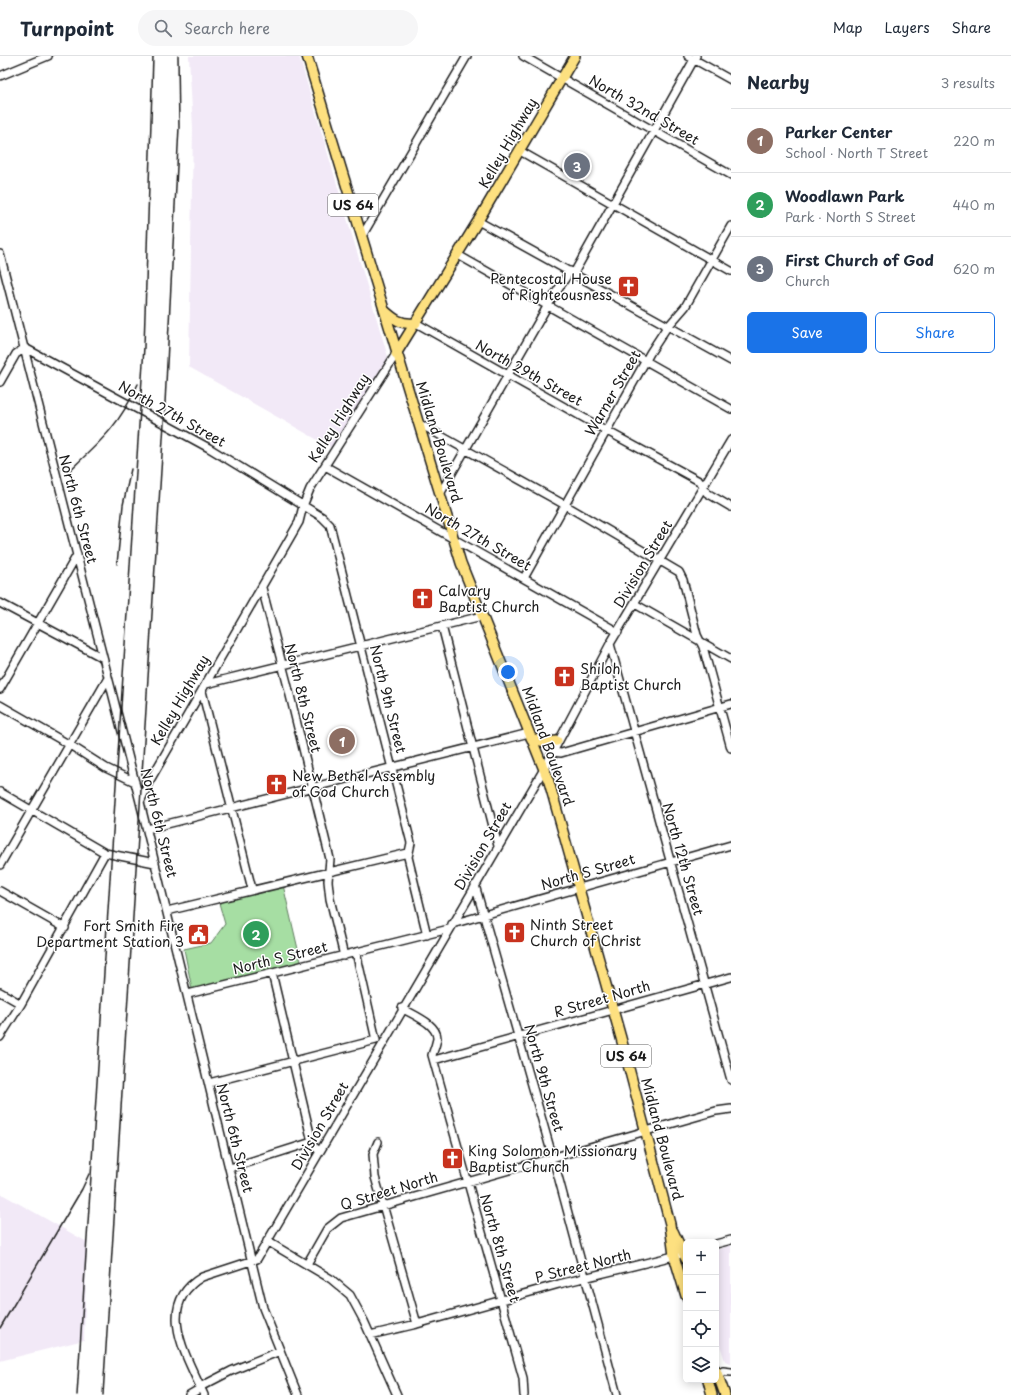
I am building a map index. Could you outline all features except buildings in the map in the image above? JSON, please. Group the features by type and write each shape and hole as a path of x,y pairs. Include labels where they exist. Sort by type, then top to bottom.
{"main road":[{"name":"Midland Boulevard","path":"307,56 396,354 461,562 549,782 646,1131 670,1224 674,1256 683,1286"},
{"name":"Kelley Highway","path":"396,354 520,152 575,56"},
{"path":"383,310 401,323 416,323"},
{"path":"530,735 542,742 557,741"},
{"name":"Midland Boulevard","path":"670,1224 683,1251"},
{"path":"719,1382 725,1395"},
{"path":"709,1383 711,1394"}],"street":[{"path":"1,73 48,56"},
{"path":"362,236 467,56"},
{"name":"North 32nd Street","path":"523,56 731,175"},
{"path":"440,494 548,305 572,272 613,204 654,132 693,57 731,80"},
{"path":"520,152 731,271"},
{"path":"478,221 731,361"},
{"name":"Warner Street","path":"524,578 646,360 669,326 685,307 731,226"},
{"name":"North 6th Street","path":"0,254 25,348 57,482 156,864 267,1319 298,1395"},
{"path":"458,255 731,409"},
{"name":"North 29th Street","path":"416,323 699,481 707,493 731,507"},
{"path":"0,382 16,354 25,348"},
{"name":"North 27th Street","path":"25,348 209,448 303,506"},
{"name":"Kelley Highway","path":"140,802 149,782 299,522 303,506 310,489 396,354"},
{"path":"418,423 661,561 681,576 731,748"},
{"name":"Division Street","path":"252,1261 257,1259 320,1150 379,1042 402,1008 451,927 544,769 557,741 610,644 661,561 731,440"},
{"name":"North 27th Street","path":"325,466 618,632"},
{"name":"North 9th Street","path":"303,506 327,521 332,528 411,842 408,854 427,935"},
{"path":"0,689 77,555"},
{"name":"North 8th Street","path":"262,588 330,859 328,872 330,899 344,956"},
{"path":"0,603 103,658"},
{"path":"635,604 731,659"},
{"path":"206,684 482,616"},
{"path":"442,626 498,846"},
{"name":"North 12th Street","path":"610,644 731,1080"},
{"path":"0,865 108,678"},
{"path":"202,691 252,890"},
{"path":"552,752 561,753 731,704"},
{"path":"0,705 70,745 106,768 135,782"},
{"path":"147,829 530,735"},
{"path":"0,792 109,854 156,864"},
{"name":"North S Street","path":"188,994 427,935 484,915 579,890 731,845"},
{"path":"0,1037 109,854"},
{"path":"167,911 408,854"},
{"name":"North 9th Street","path":"475,885 519,1036 617,1395"},
{"path":"0,891 65,928"},
{"path":"209,1083 379,1042 356,952"},
{"path":"272,974 313,1146 320,1150"},
{"name":"R Street North","path":"434,1060 731,977"},
{"path":"0,992 21,1004"},
{"name":"North 8th Street","path":"402,1008 428,1024 436,1032 432,1055 523,1378 524,1395"},
{"name":"Q Street North","path":"307,1264 327,1229 338,1219 552,1157 731,1109"},
{"path":"230,1168 312,1142"},
{"path":"378,1142 373,1154 372,1163 417,1324"},
{"path":"719,1243 731,1240"},
{"path":"267,1241 331,1279 350,1295 357,1305 397,1395"},
{"name":"P Street North","path":"370,1335 417,1324 560,1284 674,1256 683,1255"},
{"path":"202,1390 178,1332 177,1308 183,1294 195,1281 202,1277 252,1261"},
{"path":"189,1395 202,1390 231,1371 280,1351"},
{"path":"719,1374 723,1372 731,1372"},
{"path":"711,1394 714,1383"}],"shaded area":[{"path":"189,56 299,56 388,357 332,448 189,367 193,128"},
{"path":"0,1193 87,1242 84,1340 0,1361"},
{"path":"731,1245 731,1363 725,1361 719,1342 719,1249"}],"green space":[{"path":"283,885 301,962 192,989 184,949 211,943 225,924 219,903"}],"railway":[{"path":"77,1395 144,347 153,56"},
{"path":"103,1395 164,423 179,127 178,56"},
{"path":"68,472 100,442 116,422 131,399 138,384"},
{"path":"117,564 123,505 131,469"},
{"path":"0,1328 82,1189 89,1174"}],"place":[{"name":"First Church of God","path":"577,166"},
{"name":"Pentecostal House of Righteousness","path":"628,287"},
{"name":"Calvary Baptist Church","path":"423,599"},
{"name":"Shiloh Baptist Church","path":"564,677"},
{"name":"Parker Center","path":"342,741"},
{"name":"New Bethel Assembly of God Church","path":"277,784"},
{"name":"Ninth Street Church of Christ","path":"514,933"},
{"name":"Fort Smith Fire Department Station 3","path":"199,934"},
{"name":"Woodlawn Park","path":"256,934"},
{"name":"King Solomon Missionary Baptist Church","path":"452,1159"}]}
